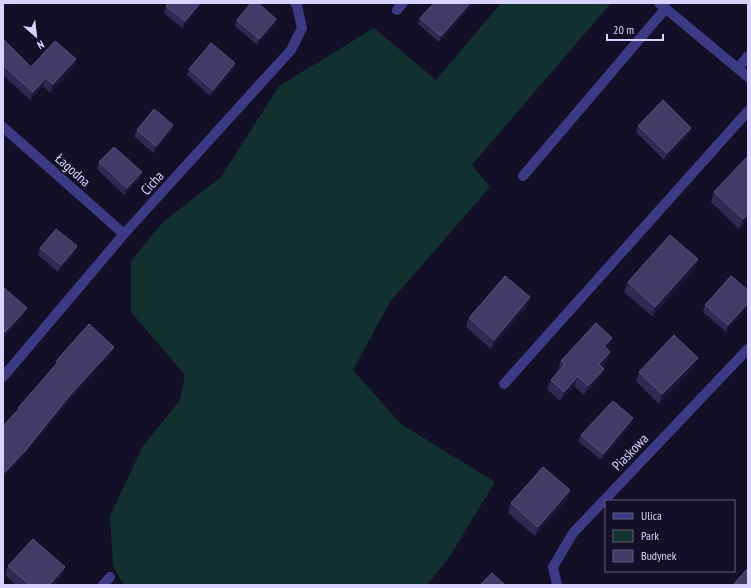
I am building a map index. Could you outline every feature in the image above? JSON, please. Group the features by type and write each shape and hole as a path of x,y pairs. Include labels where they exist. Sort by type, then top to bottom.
{"street":[{"name":"Cicha","path":"3,376 124,234 291,50 302,28 297,5 295,3"},
{"path":"523,176 662,6 748,77"},
{"path":"738,68 748,56"},
{"path":"504,384 748,111"},
{"name":"Łagodna","path":"3,127 124,234"},
{"name":"Piaskowa","path":"557,585 553,566 573,533 748,349"}],"green space":[{"path":"501,3 611,3 472,165 490,187 390,302 353,370 401,424 495,482 450,556 427,585 124,585 113,566 110,516 143,446 180,400 185,375 131,312 131,261 162,223 221,177 279,86 374,28 436,80"}],"building":[{"path":"169,3 200,3 185,21 166,6"},
{"path":"251,3 258,3 276,19 259,39 237,20"},
{"path":"434,3 470,3 441,36 420,18"},
{"path":"3,39 31,67 55,41 76,59 53,84 46,78 33,92 4,66 3,67"},
{"path":"211,43 235,63 213,90 189,69"},
{"path":"663,100 691,128 667,153 638,126"},
{"path":"154,109 173,125 156,146 137,130"},
{"path":"114,147 142,172 127,188 99,162"},
{"path":"748,156 748,214 743,219 714,192"},
{"path":"56,229 77,246 61,265 40,248"},
{"path":"670,235 698,259 655,307 628,282"},
{"path":"505,276 530,297 494,340 469,318"},
{"path":"731,276 748,290 748,303 728,325 705,305"},
{"path":"3,287 27,308 5,332 3,330"},
{"path":"596,323 612,338 604,346 610,352 599,364 604,369 588,386 578,376 564,392 551,380 565,364 561,361"},
{"path":"89,324 114,347 70,395 25,451 3,474 3,426 58,362 56,361"},
{"path":"674,335 698,358 662,394 639,372"},
{"path":"613,401 633,418 603,454 581,435"},
{"path":"543,467 570,490 538,527 511,503"},
{"path":"33,539 65,567 49,585 30,585 8,566"},
{"path":"748,568 748,585 733,585"},
{"path":"492,573 505,585 480,585"}]}
